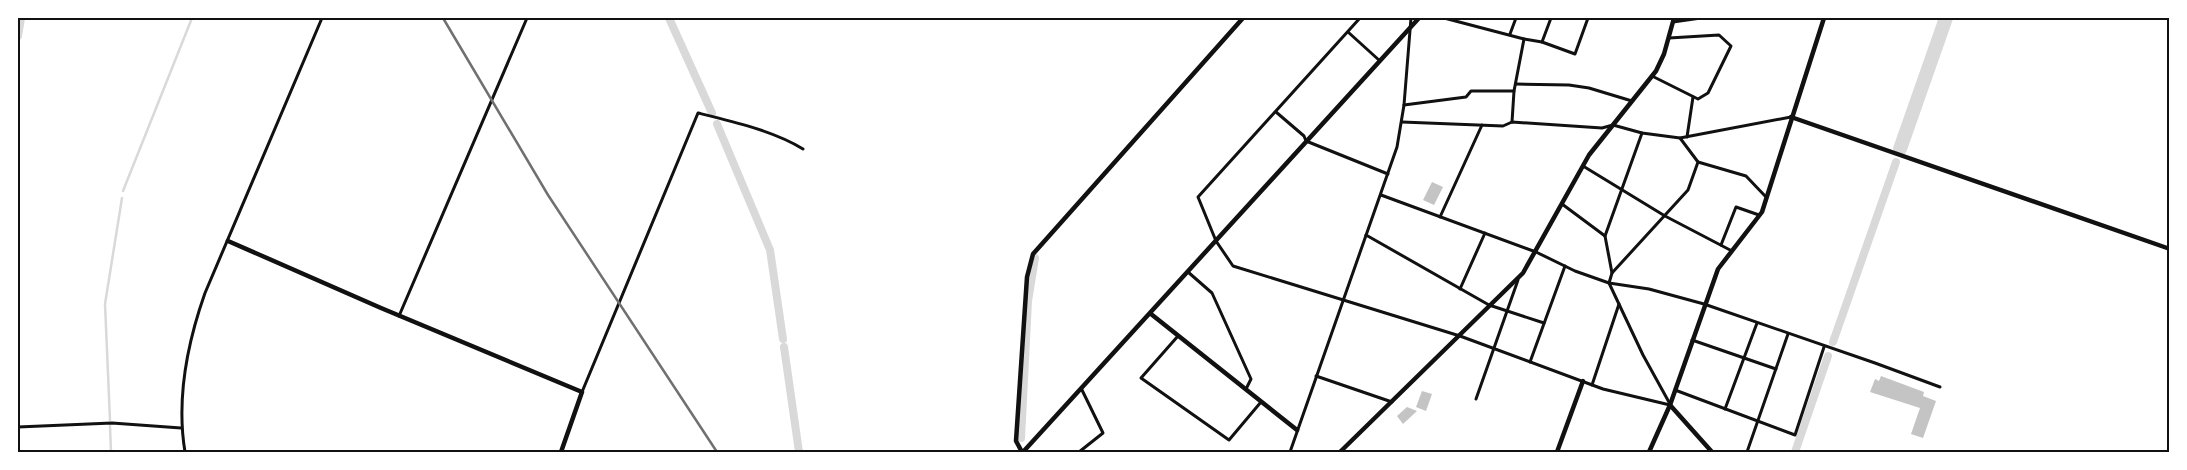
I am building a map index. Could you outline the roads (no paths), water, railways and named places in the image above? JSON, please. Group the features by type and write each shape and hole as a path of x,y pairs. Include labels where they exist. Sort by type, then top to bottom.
{"street":[{"path":"185,452 181,428 186,362 194,324 322,18"},
{"path":"399,316 527,18"},
{"path":"1243,18 1046,236 1032,254 1027,278 1016,441 1023,452 1082,390 1419,18"},
{"path":"1360,18 1198,197 1216,241 1233,266 1460,336 1592,385 1670,405"},
{"path":"1290,452 1397,146 1404,105 1410,18"},
{"path":"1444,18 1542,42 1575,54 1588,18"},
{"path":"1510,34 1516,18"},
{"path":"1542,42 1551,18"},
{"path":"1343,451 1519,277 1536,252 1582,166 1661,62 1674,20 1701,18"},
{"path":"1649,452 1670,405 1704,304 1718,269 1759,215 1824,18"},
{"path":"1348,32 1380,61"},
{"path":"1652,76 1698,99 1708,93 1731,46 1719,35 1669,38"},
{"path":"1512,122 1514,91 1524,39"},
{"path":"1516,84 1568,85 1589,88 1632,101"},
{"path":"1404,105 1466,97 1471,91 1514,91"},
{"path":"1687,137 1693,97"},
{"path":"1276,112 1304,136 1306,141 1388,174"},
{"path":"561,452 582,392 698,113 720,118 791,142 803,149"},
{"path":"1402,122 1503,126 1512,122 1602,128 1613,125 1642,133 1680,138 1791,117 2170,249"},
{"path":"1440,217 1482,125"},
{"path":"1612,274 1605,236 1642,133"},
{"path":"1680,138 1698,162 1746,176 1766,197"},
{"path":"1698,162 1688,190 1612,274 1609,283 1643,355 1670,405 1712,452"},
{"path":"1582,166 1666,216 1732,251"},
{"path":"1381,195 1536,252 1565,266 1609,283 1649,289 1704,304 1875,362 1940,387"},
{"path":"1562,204 1605,236"},
{"path":"1721,245 1736,207 1759,215"},
{"path":"1460,289 1485,233"},
{"path":"1366,235 1489,305 1544,323"},
{"path":"228,241 399,316 582,392"},
{"path":"1530,362 1565,266"},
{"path":"1188,272 1212,293 1251,379 1245,390"},
{"path":"1476,399 1519,277"},
{"path":"1592,385 1619,304"},
{"path":"1151,314 1297,430"},
{"path":"1725,409 1757,323"},
{"path":"1747,452 1788,334"},
{"path":"1178,336 1141,378 1229,440 1261,402"},
{"path":"1692,340 1776,369"},
{"path":"1675,390 1795,435 1824,346"},
{"path":"1316,376 1392,402"},
{"path":"1557,452 1583,381"},
{"path":"1079,452 1103,433 1082,390"},
{"path":"18,427 112,423 181,428"}],"waterway":[{"path":"18,36 21,18"},
{"path":"123,191 192,18"},
{"path":"669,18 712,113"},
{"path":"1900,149 1946,18"},
{"path":"717,124 770,250 783,339"},
{"path":"1833,342 1896,162"},
{"path":"110,420 105,304 122,198"},
{"path":"1021,438 1028,301 1035,258"},
{"path":"784,347 799,452"},
{"path":"1795,452 1828,356"},
{"path":"110,426 111,452"}],"railway":[{"path":"443,18 548,195 717,452"}]}
